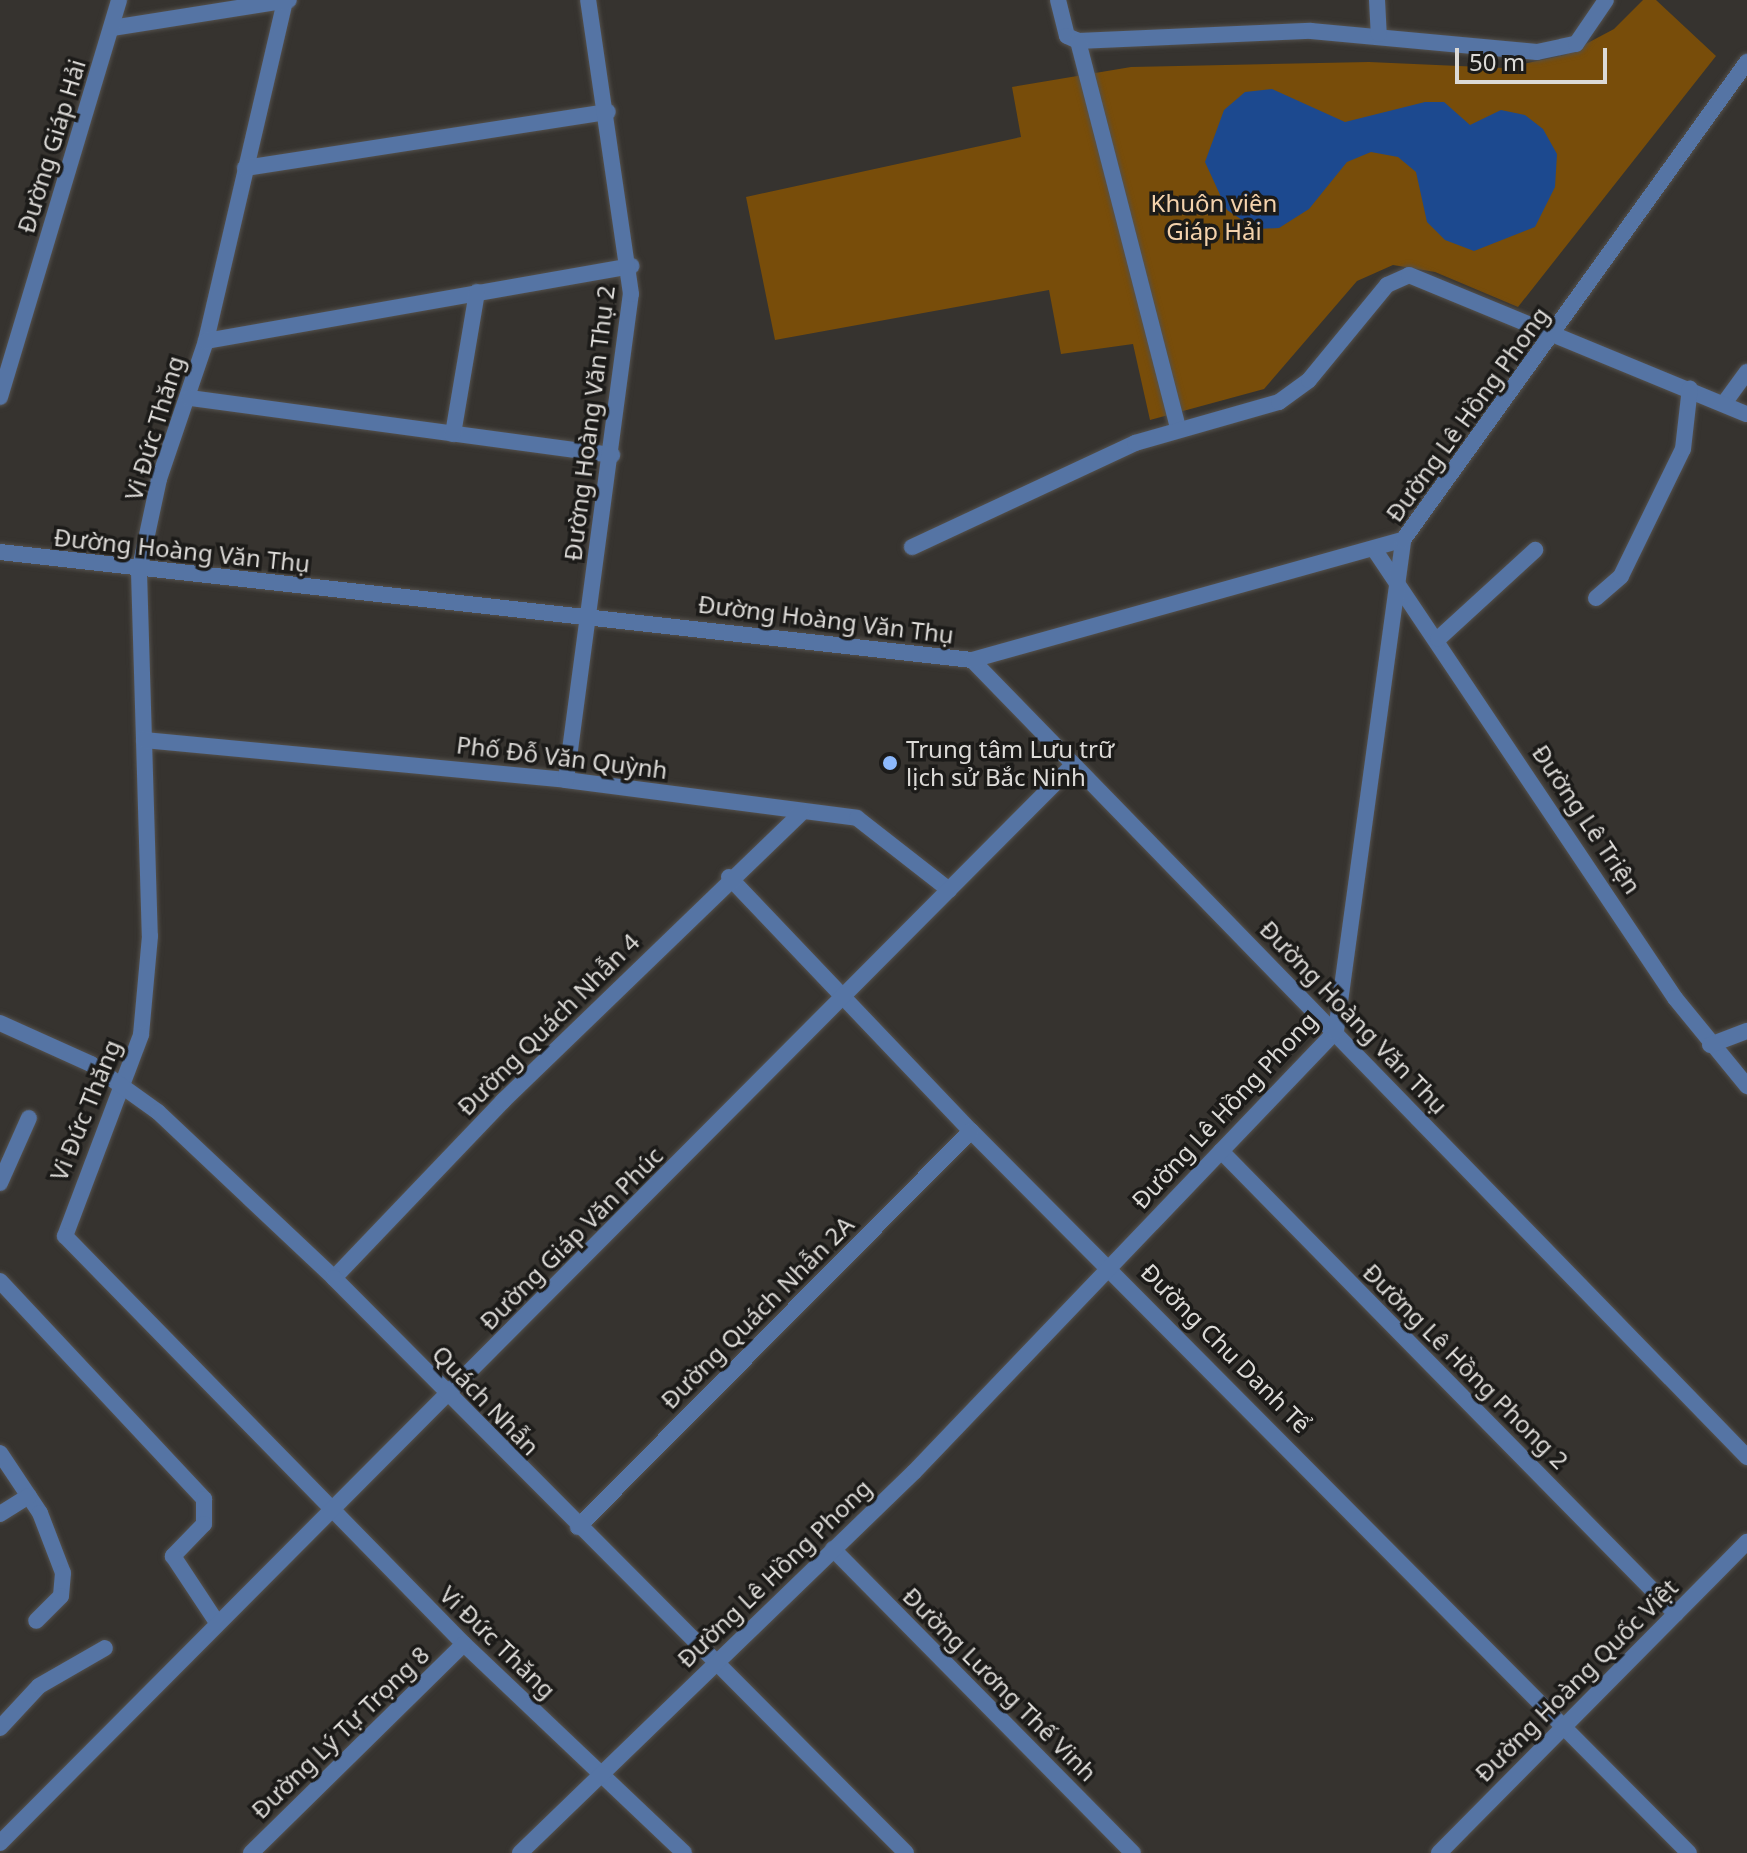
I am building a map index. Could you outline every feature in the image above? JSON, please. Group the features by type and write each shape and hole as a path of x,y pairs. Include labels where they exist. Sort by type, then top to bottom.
{"street":[{"name":"Đường Giáp Hải","path":"0,397 119,0"},
{"path":"112,28 287,0"},
{"name":"Vi Đức Thăng","path":"287,0 206,341 190,398 159,479 139,572 150,936 141,1035 124,1085 66,1222 69,1245 464,1644 684,1853"},
{"name":"Đường Hoàng Văn Thụ 2","path":"566,780 612,455 631,266 588,0"},
{"path":"1058,0 1067,36 1078,41 1379,34 1562,50 1576,44 1606,0"},
{"path":"1377,0 1379,34"},
{"path":"1078,41 1178,429"},
{"name":"Đường Lê Hồng Phong","path":"520,1853 833,1549 1111,1267 1336,1031 1394,573 1403,540 1554,338 1746,66"},
{"path":"245,168 608,112"},
{"path":"206,341 631,266"},
{"path":"912,547 1178,429 1257,410 1296,391 1399,278 1454,291 1554,338 1690,388 1747,414"},
{"path":"453,434 477,292"},
{"path":"1725,402 1747,372"},
{"path":"1596,598 1621,576 1683,449 1690,388"},
{"path":"190,398 612,455"},
{"path":"972,660 1403,540"},
{"name":"Đường Lê Triện","path":"1374,549 1394,573 1710,1045 1747,1086"},
{"path":"1438,639 1535,550"},
{"name":"Đường Hoàng Văn Thụ","path":"0,552 139,572 588,615 972,660 1747,1457"},
{"name":"Phố Đỗ Văn Quỳnh","path":"144,740 566,780 867,822 949,890"},
{"name":"Đường Giáp Văn Phúc","path":"0,1843 216,1621 333,1513 1072,766"},
{"name":"Đường Quách Nhẫn 4","path":"334,1278 729,877 802,812"},
{"name":"Đường Chu Danh Tể","path":"729,877 971,1131 1111,1267 1689,1853"},
{"name":"Quách Nhẫn","path":"0,1023 124,1085 334,1278 578,1527 906,1853"},
{"path":"1710,1045 1747,1031"},
{"path":"0,1183 29,1118"},
{"name":"Đường Quách Nhẫn 2A","path":"578,1527 971,1131"},
{"name":"Đường Lê Hồng Phong 2","path":"1221,1151 1676,1614"},
{"path":"0,1281 204,1499 204,1524 173,1556 216,1621"},
{"path":"0,1453 29,1496 63,1573 61,1596 36,1621"},
{"path":"0,1514 29,1496"},
{"name":"Đường Hoàng Quốc Việt","path":"1439,1853 1747,1542"},
{"name":"Đường Lương Thế Vinh","path":"833,1549 1133,1853"},
{"name":"Đường Lý Tự Trọng 8","path":"251,1853 464,1644"},
{"path":"0,1728 39,1686 105,1648"}],"green space":[{"name":"Khuôn viên Giáp Hải","path":"1643,0 1656,0 1716,56 1518,307 1435,272 1393,265 1357,281 1264,389 1150,420 1133,344 1061,354 1049,290 775,340 746,197 1021,137 1012,87 1131,67 1369,62 1504,68 1565,55 1614,29"}],"water":[{"path":"1272,89 1345,122 1425,102 1444,102 1470,125 1501,110 1525,115 1543,129 1557,154 1555,187 1535,227 1474,251 1445,240 1427,222 1416,172 1398,157 1371,152 1347,162 1309,209 1279,228 1256,229 1227,210 1205,162 1224,110 1245,92"}],"place":[{"name":"Trung tâm Lưu trữ lịch sử Bắc Ninh","path":"890,763"}]}
